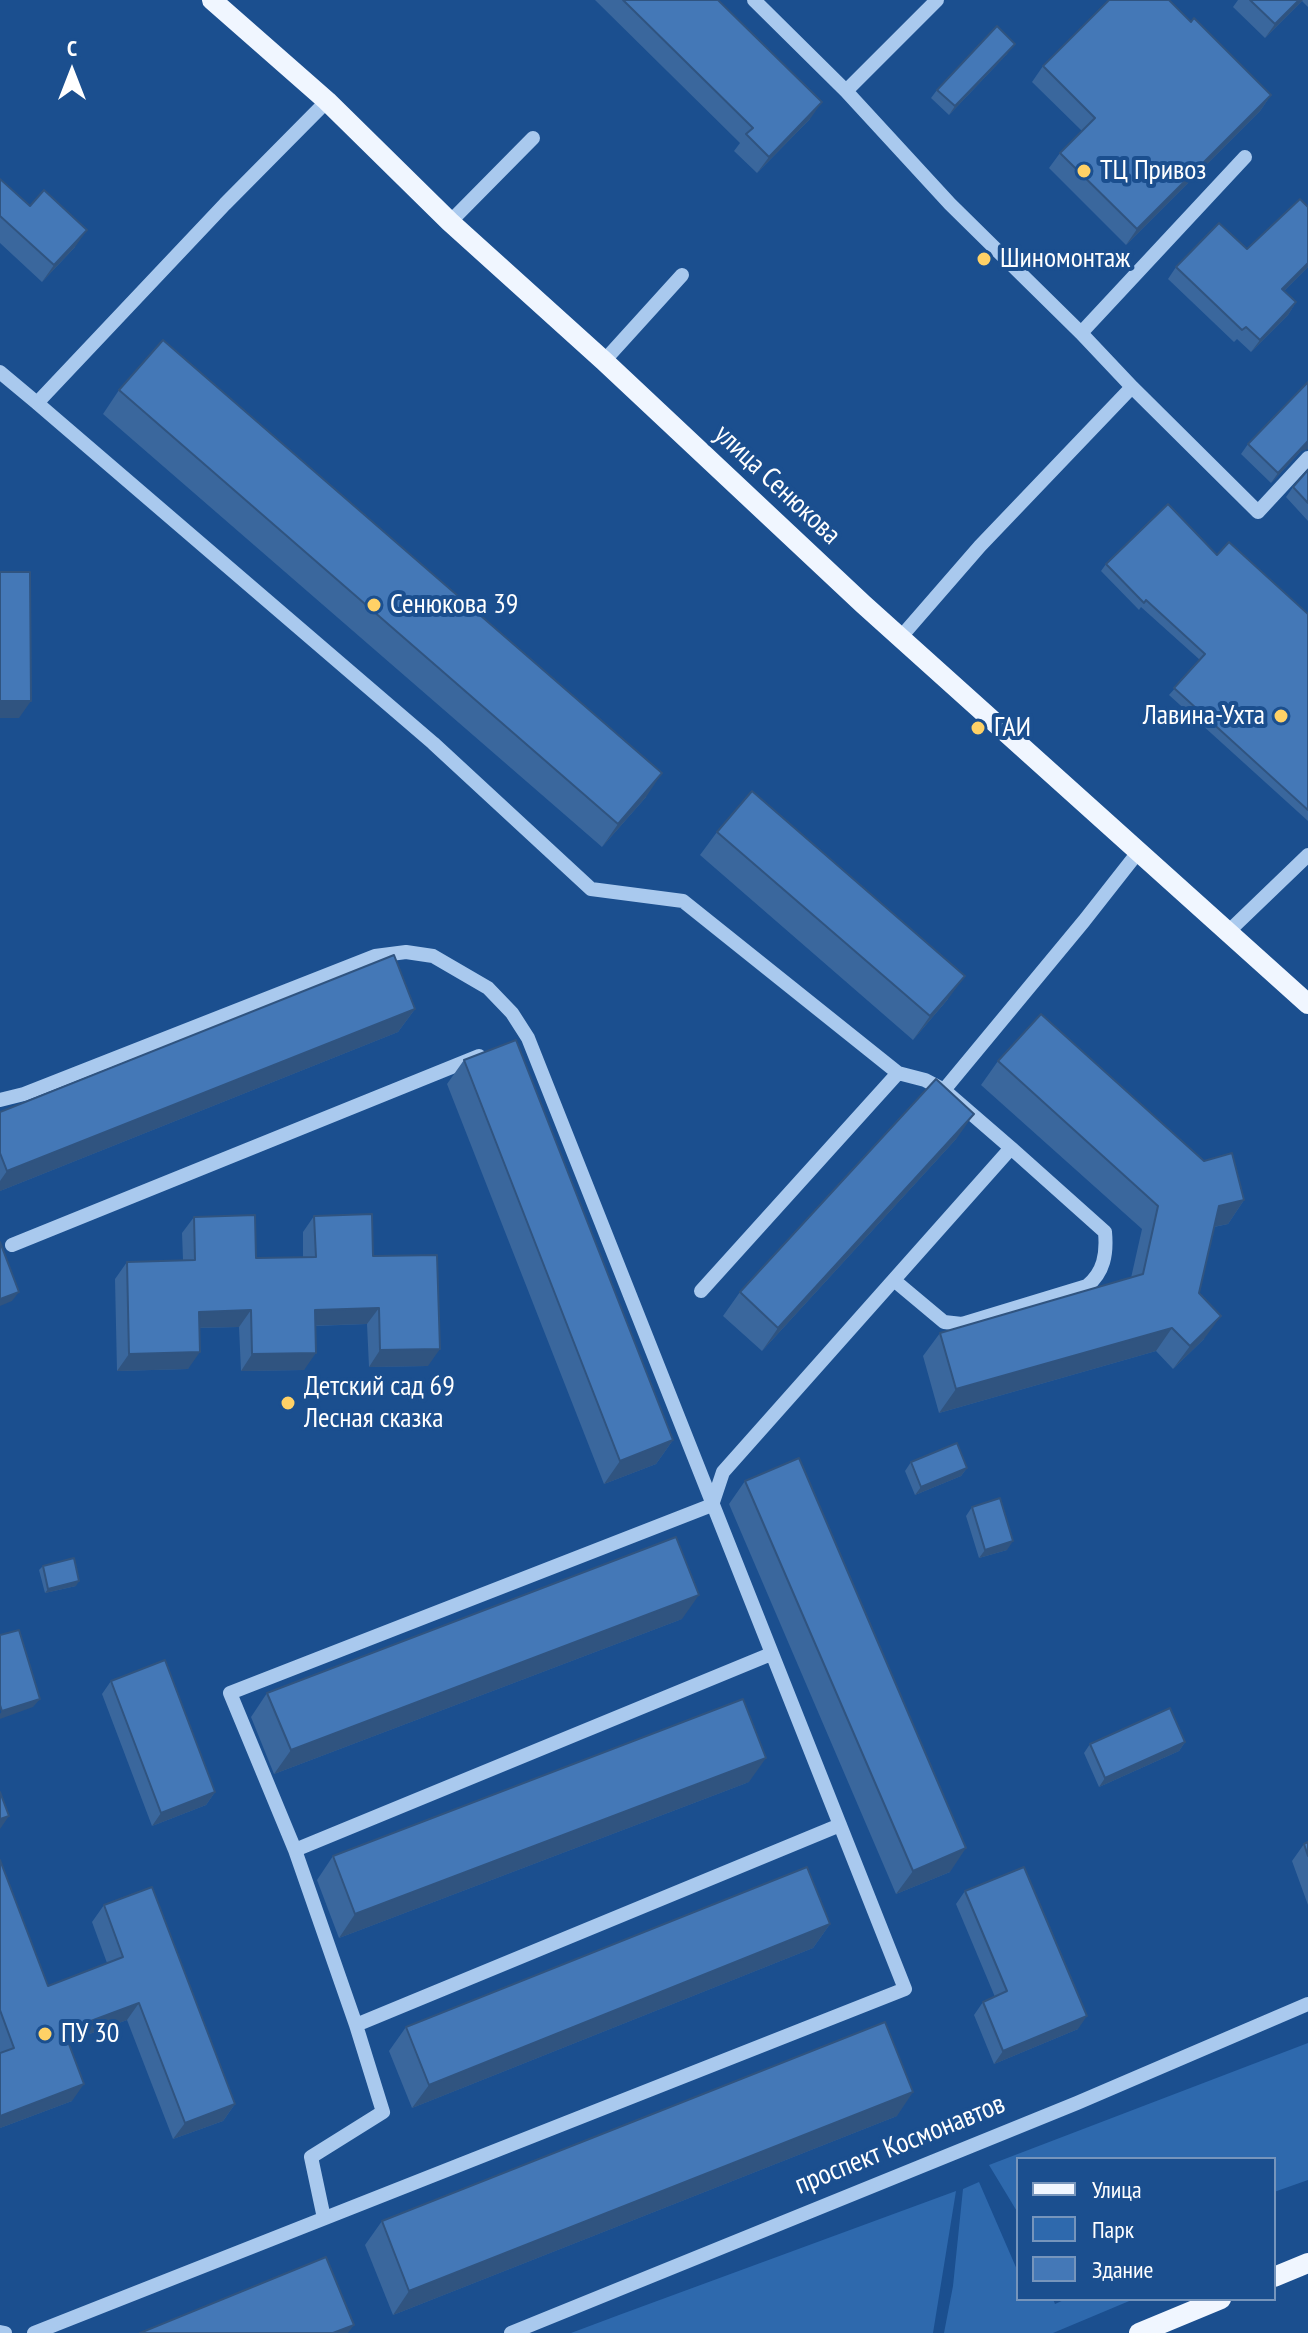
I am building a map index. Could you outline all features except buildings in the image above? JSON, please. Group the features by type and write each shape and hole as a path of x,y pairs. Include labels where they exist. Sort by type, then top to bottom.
{"main road":[{"name":"улица Сенюкова","path":"212,0 327,101 450,222 604,361 900,638 1308,1004"},
{"path":"1276,2276 1308,2263"},
{"path":"1143,2332 1216,2301"}],"street":[{"path":"754,0 846,91 950,204 1258,512 1308,458"},
{"path":"846,91 937,0"},
{"path":"37,403 327,101"},
{"path":"450,222 533,138"},
{"path":"1081,333 1245,157"},
{"path":"604,361 682,275"},
{"path":"0,372 433,743 591,889 683,901 898,1073 925,1080 944,1090 1105,1232 1107,1249 1099,1276 1087,1286 962,1324 944,1322 895,1281"},
{"path":"900,638 980,546 1132,387"},
{"path":"944,1090 1139,851"},
{"path":"1228,932 1308,855"},
{"path":"0,1100 24,1094 375,956 406,952 433,956 488,988 512,1013 905,1989 34,2333"},
{"path":"12,1245 488,1053"},
{"path":"701,1291 898,1073"},
{"path":"712,1505 723,1472 1011,1148"},
{"path":"324,2218 311,2157 383,2112 295,1850 230,1693 712,1505"},
{"path":"295,1850 771,1654"},
{"path":"356,2025 840,1825"},
{"name":"проспект Космонавтов","path":"511,2333 1062,2109 1308,2004"}],"green space":[{"path":"1308,2043 1308,2180 1276,2191 1276,2157 1016,2157 1016,2210 989,2165"},
{"path":"979,2182 1016,2267 1016,2301 1054,2301 1055,2304 1062,2301 1129,2301 1053,2333 944,2333 953,2286 963,2189"},
{"path":"956,2191 933,2333 571,2333 619,2315"}],"place":[{"name":"ТЦ Привоз","path":"1084,171"},
{"name":"Шиномонтаж","path":"984,259"},
{"name":"Сенюкова 39","path":"374,605"},
{"name":"Лавина-Ухта","path":"1281,716"},
{"name":"ГАИ","path":"978,728"},
{"name":"Детский сад 69 Лесная сказка","path":"288,1403"},
{"name":"ПУ 30","path":"45,2034"}]}
